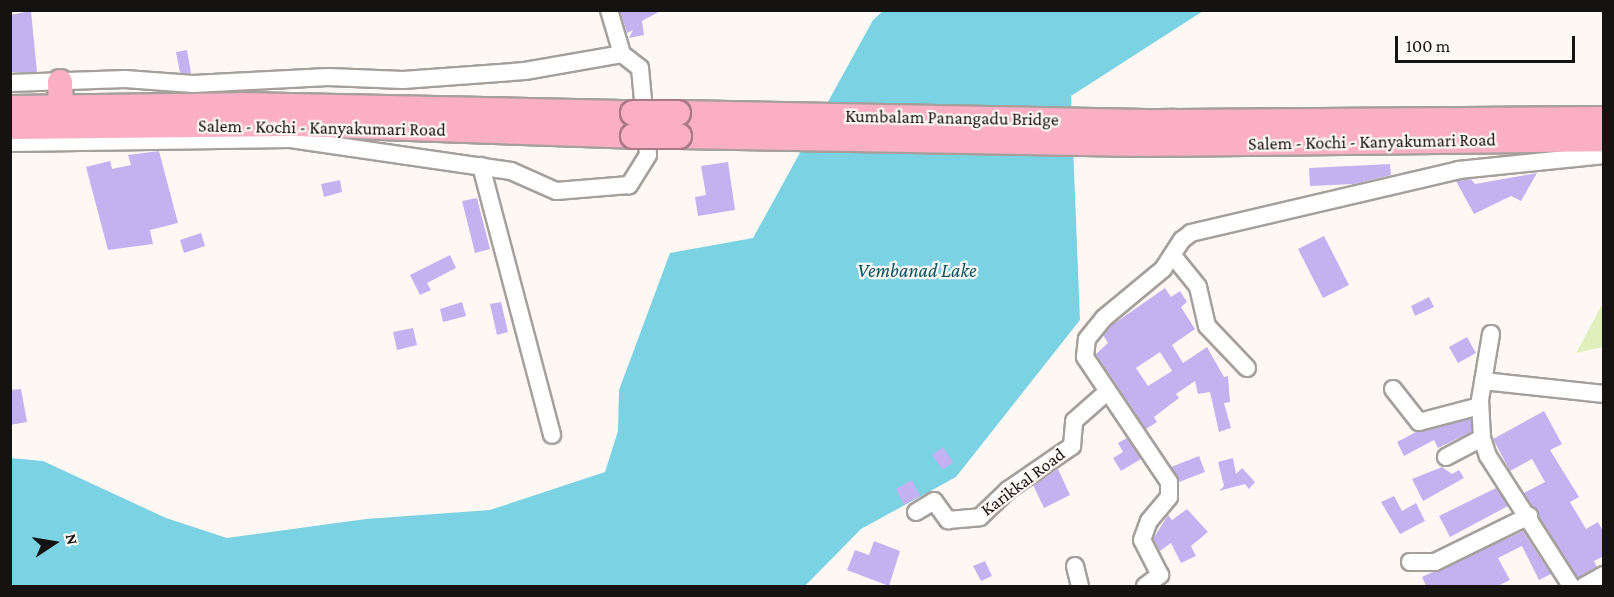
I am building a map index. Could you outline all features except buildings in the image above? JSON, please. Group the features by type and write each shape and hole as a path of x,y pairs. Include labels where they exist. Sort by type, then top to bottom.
{"highway":[{"path":"60,82 60,108"},
{"name":"Salem - Kochi - Kanyakumari Road","path":"10,108 241,105 636,114"},
{"path":"636,114 678,124"},
{"name":"Salem - Kochi - Kanyakumari Road","path":"10,127 295,124 636,114"},
{"name":"Kumbalam Panangadu Bridge","path":"678,124 745,116 1159,122"},
{"name":"Salem - Kochi - Kanyakumari Road","path":"1159,122 1604,119"},
{"name":"Kumbalam Panangadu Bridge","path":"678,124 747,139 1140,144"},
{"name":"Salem - Kochi - Kanyakumari Road","path":"1140,144 1604,139"}],"street":[{"path":"10,143 290,139 511,171 556,190 598,190 629,185 648,155 636,114 640,68 622,54 609,10"},
{"path":"10,83 403,80 525,71 622,54"},
{"path":"1145,586 1160,575 1142,540 1149,521 1169,497 1169,482 1085,357 1086,339 1174,257 1191,233 1239,221 1297,212 1459,170 1604,155"},
{"path":"482,166 552,435"},
{"path":"1174,257 1198,288 1207,326 1247,368"},
{"path":"1491,334 1480,406 1482,438 1488,456 1573,586 1604,575"},
{"path":"1483,381 1604,394"},
{"path":"1393,389 1419,422 1480,406"},
{"name":"Karikkal Road","path":"916,512 933,501 948,520 981,517 1008,490 1072,446 1074,421 1108,391"},
{"path":"1446,457 1482,438"},
{"path":"1410,562 1435,562 1529,516"},
{"path":"1075,566 1080,586"}],"green space":[{"path":"1603,303 1603,347 1576,353"}],"water":[{"name":"Vembanad Lake","path":"883,11 1203,11 1071,96 1080,320 956,477 861,529 805,586 11,586 10,458 43,461 166,518 227,538 366,519 490,510 605,472 618,431 619,390 670,253 753,238 873,20"}]}
